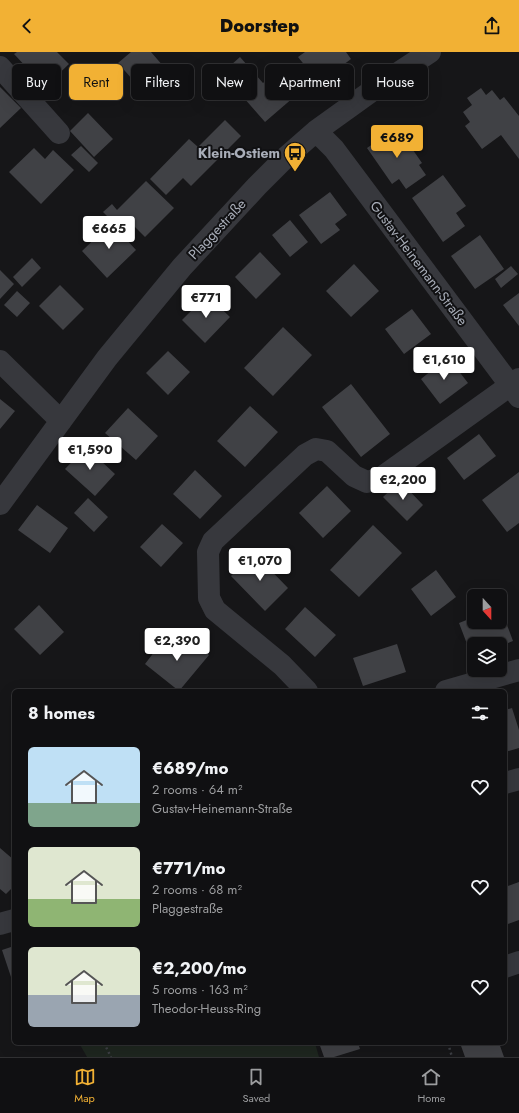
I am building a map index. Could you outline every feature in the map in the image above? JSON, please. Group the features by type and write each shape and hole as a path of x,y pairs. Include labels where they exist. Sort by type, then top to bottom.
{"street":[{"name":"Plaggestraße","path":"0,504 107,358 182,267 257,186 284,159 316,131 380,85 430,52"},
{"path":"0,67 59,133"},
{"name":"Gustav-Heinemann-Straße","path":"316,131 334,149 516,387"},
{"path":"0,361 61,421"},
{"path":"305,689 282,665 215,610 210,598 208,552 212,541 305,455 316,449 327,451 354,476 367,482 381,478 516,387"},
{"path":"453,689 519,670"},
{"path":"507,782 519,778"},
{"path":"0,924 12,921"},
{"path":"507,966 519,962"}],"path":[{"path":"105,1045 111,1057"},
{"path":"449,1045 452,1057"}],"shaded area":[{"path":"80,1045 316,1045 319,1057 87,1057"}],"building":[{"path":"17,52 57,52 69,64 61,72 61,64 23,64 14,54"},
{"path":"131,52 151,52 161,64 131,64 131,78 123,69 123,64 118,63"},
{"path":"305,52 346,52 351,59 344,64 304,64 298,57"},
{"path":"240,57 246,64 232,64"},
{"path":"257,76 263,83 265,81 265,100 291,100 265,122 246,100 257,100"},
{"path":"0,87 21,108 0,128"},
{"path":"481,88 486,95 492,90 500,100 504,97 519,116 519,159 501,135 482,149 465,126 470,122 463,112 472,105 467,98"},
{"path":"88,113 113,139 94,157 70,131"},
{"path":"225,120 241,136 191,186 183,178 166,195 150,179 189,139 198,147"},
{"path":"397,127 422,163 419,165 426,175 406,189 399,179 392,184 367,148"},
{"path":"81,146 98,163 89,172 71,155"},
{"path":"34,148 45,159 53,150 74,170 41,204 9,172"},
{"path":"443,175 466,206 456,213 465,226 443,242 412,198"},
{"path":"146,181 174,208 145,237 128,220 120,229 103,212 112,204 117,210"},
{"path":"330,192 347,215 335,224 340,230 321,244 299,215"},
{"path":"290,220 308,242 290,257 272,235"},
{"path":"111,223 136,250 107,278 82,251"},
{"path":"480,235 504,269 475,289 451,256"},
{"path":"260,252 281,274 256,299 235,277"},
{"path":"32,258 41,268 22,287 13,277"},
{"path":"354,264 379,291 351,317 326,291"},
{"path":"511,266 518,274 501,288 495,279"},
{"path":"0,270 14,284 0,299"},
{"path":"60,285 84,309 63,330 39,306"},
{"path":"17,291 30,303 17,317 4,305"},
{"path":"519,293 519,326 503,305"},
{"path":"207,295 230,317 205,343 182,320"},
{"path":"412,309 431,334 404,354 385,329"},
{"path":"283,327 312,355 273,396 244,368"},
{"path":"168,351 190,372 168,395 146,373"},
{"path":"448,357 468,383 440,404 421,379"},
{"path":"351,384 390,434 361,457 322,407"},
{"path":"0,399 15,411 0,429"},
{"path":"250,406 278,432 245,467 217,441"},
{"path":"128,408 158,436 136,460 105,433"},
{"path":"479,434 496,456 464,480 447,458"},
{"path":"86,447 115,474 95,496 65,469"},
{"path":"195,470 222,496 200,519 173,494"},
{"path":"519,472 519,523 507,532 482,500"},
{"path":"400,481 423,505 407,521 383,497"},
{"path":"327,486 351,511 323,538 299,513"},
{"path":"88,498 108,517 94,532 74,513"},
{"path":"37,505 68,528 50,553 18,530"},
{"path":"162,524 183,543 161,567 140,547"},
{"path":"373,525 402,553 359,597 330,570"},
{"path":"254,553 288,588 265,611 231,576"},
{"path":"436,570 456,597 431,616 411,589"},
{"path":"39,605 64,632 40,655 14,629"},
{"path":"305,607 336,635 315,657 285,629"},
{"path":"467,620 467,629 507,629 507,625 513,641 507,643 507,637 467,637 467,644 459,623"},
{"path":"182,634 209,655 181,689 176,689 145,664 161,643 170,650"},
{"path":"397,644 406,672 363,686 353,658"},
{"path":"512,708 519,730 519,748 507,751 507,709"},
{"path":"0,848 12,858 12,888 6,894 0,889"},
{"path":"519,882 519,920 507,924 507,886"},
{"path":"12,947 12,980 2,950"},
{"path":"320,1045 359,1045 360,1049 334,1057 324,1057"},
{"path":"461,1045 500,1045 504,1057 465,1057"}],"place":[{"name":"Klein-Ostiem","path":"295,172"}]}
